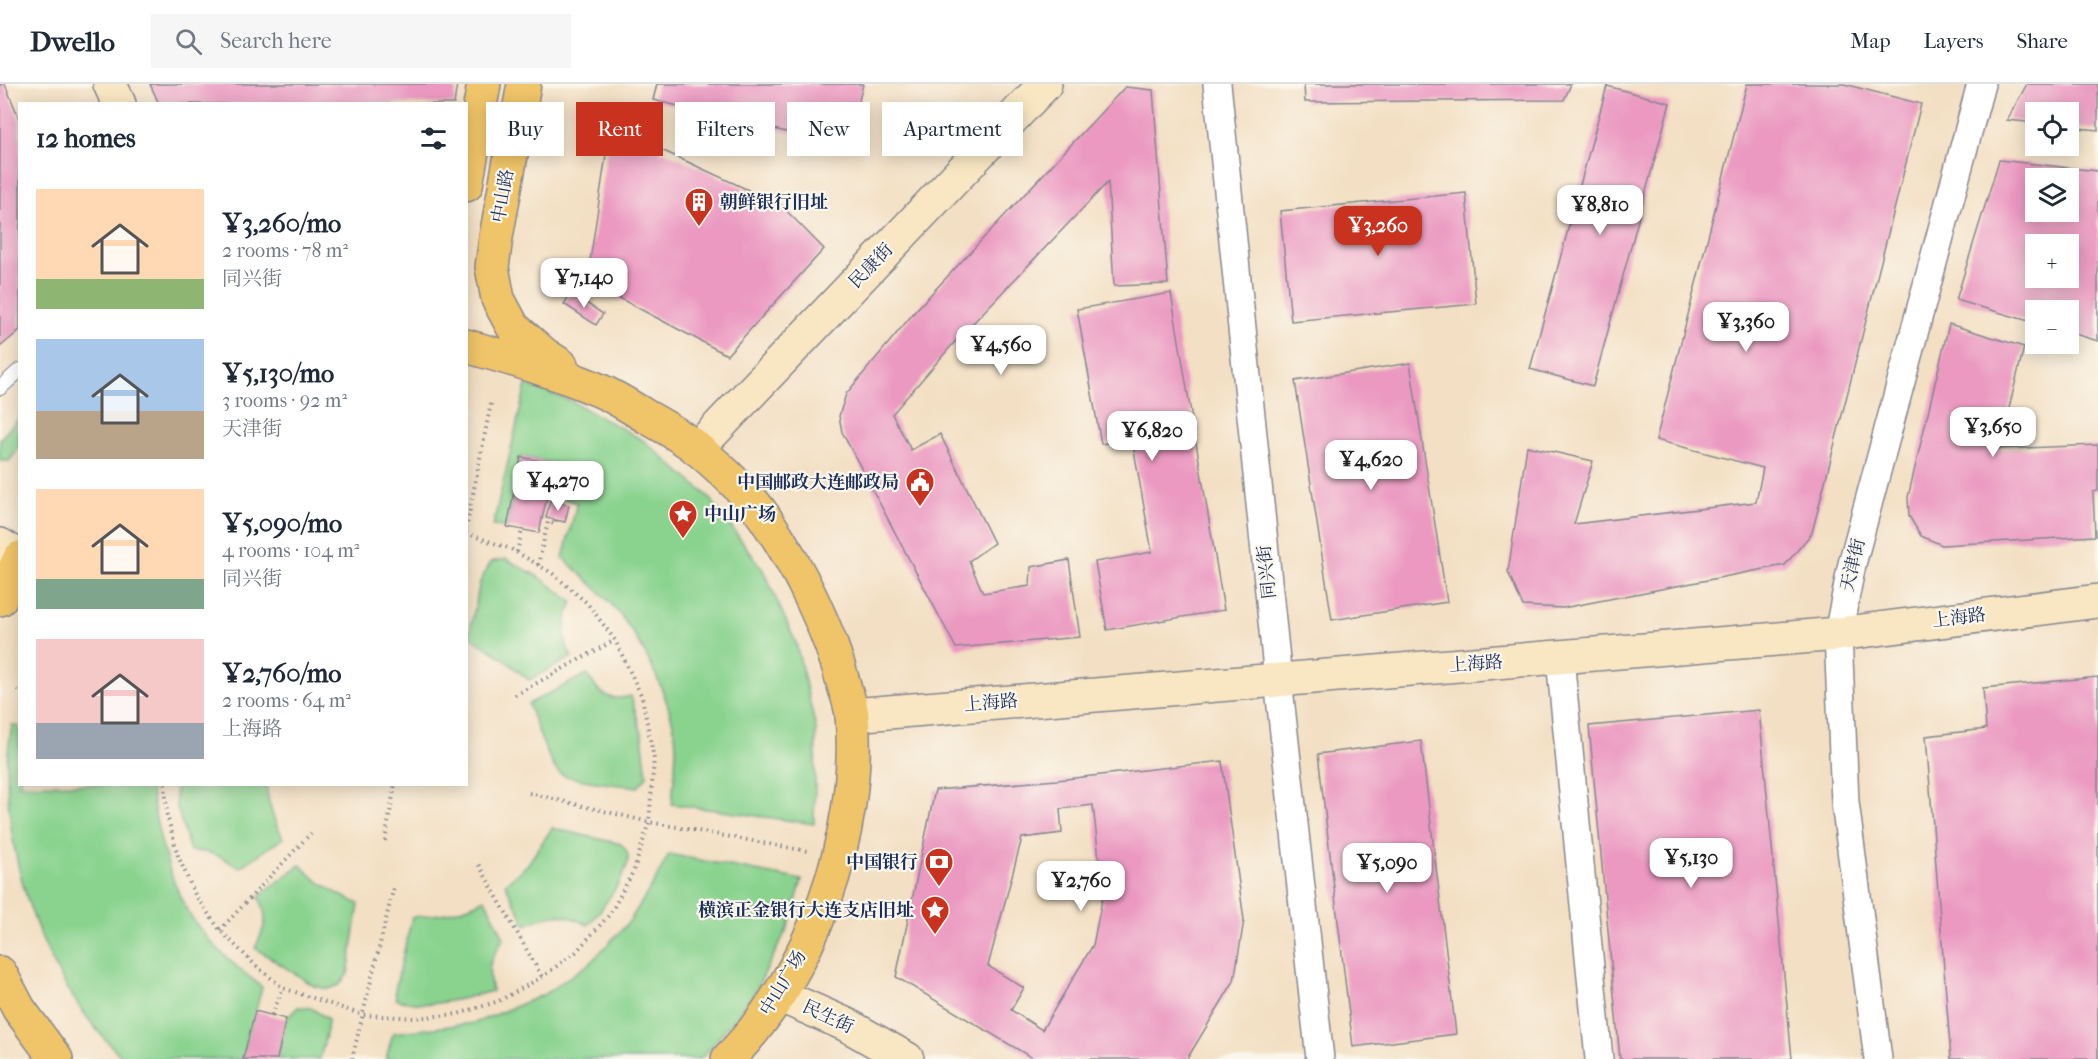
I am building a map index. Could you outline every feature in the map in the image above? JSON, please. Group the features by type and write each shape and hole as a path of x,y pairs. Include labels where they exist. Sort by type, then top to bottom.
{"main road":[{"path":"110,84 118,102"},
{"path":"468,174 484,84"},
{"name":"中山路","path":"524,84 492,267 498,299 513,327 544,354 603,392"},
{"name":"民康街","path":"697,449 1045,84"},
{"name":"中山广场","path":"468,347 531,364 603,392 672,430 697,449 734,481 764,518 804,584 837,655 852,715 852,784 838,861 818,922 779,995 728,1059"},
{"path":"0,545 18,556"},
{"path":"0,599 18,561"},
{"name":"上海路","path":"852,715 1838,634 2098,601"},
{"path":"0,973 19,1009 56,1059"},
{"name":"民生街","path":"779,995 847,1025 907,1059"}],"street":[{"name":"同兴街","path":"1216,84 1320,1059"},
{"name":"天津街","path":"1878,1059 1845,802 1838,634 1852,564 1981,84"},
{"path":"1560,658 1599,1059"}],"lane":[{"path":"0,388 18,372"}],"path":[{"path":"468,519 491,403"},
{"path":"538,565 548,522 555,524 556,520"},
{"path":"517,553 522,530"},
{"path":"165,786 167,815 178,856 195,895 220,930 255,965 283,988 363,1015 415,1018 458,1014 498,1001 542,976 576,952 610,914 634,870 649,822 654,759 642,697 615,640 587,603 552,573 517,553 468,534"},
{"path":"515,695 615,640"},
{"path":"385,841 395,786"},
{"path":"529,793 649,822 810,852"},
{"path":"220,930 311,833"},
{"path":"479,865 542,976"},
{"path":"352,1059 394,885"},
{"path":"272,1015 283,988"}],"green space":[{"path":"526,385 571,401 643,440 709,497 763,570 796,643 816,729 814,824 672,804 676,742 668,706 657,677 635,636 613,606 563,558 577,503 563,498 570,467 521,457 507,527 493,526"},
{"path":"18,419 18,449 9,461 0,461 0,439"},
{"path":"506,559 539,577 573,602 567,616 565,630 566,643 572,657 529,680 500,656 469,636 480,582 491,562"},
{"path":"587,674 604,695 616,698 631,696 642,735 647,776 638,787 565,776 555,768 546,751 528,704"},
{"path":"12,725 18,726 18,786 150,786 163,848 186,908 201,930 230,961 262,987 243,1059 124,1059 97,1029 73,997 53,962 36,924 23,886 14,846 9,806 8,751"},
{"path":"175,786 266,786 276,825 283,838 239,868 216,855 190,851 176,804"},
{"path":"552,828 621,844 627,853 627,863 619,882 588,925 570,917 557,915 526,925 505,884 528,864"},
{"path":"669,854 802,880 789,925 755,992 700,1059 386,1059 393,1033 475,1023 543,995 590,963 629,922"},
{"path":"300,865 327,887 359,904 348,974 339,985 328,989 314,986 255,948 265,922 259,896"},
{"path":"485,899 504,938 490,963 492,991 456,1000 420,1004 396,999 395,990 412,917 450,912"},
{"path":"298,1007 311,1008 328,1019 320,1059 277,1059 286,1019"}],"building":[{"path":"0,84 5,84 18,116 18,332 0,347"},
{"path":"150,84 457,84 454,102 158,102"},
{"path":"657,84 863,84 859,102 787,102 787,132 775,129 775,102 675,102 675,105 653,100"},
{"path":"1304,84 1571,84 1564,100 1305,102"},
{"path":"1747,84 1844,84 1921,104 1812,533 1785,565 1563,608 1523,606 1508,572 1527,446 1593,461 1574,524 1756,502 1763,468 1656,440"},
{"path":"2027,84 2098,84 2098,130 2079,128 2079,102 2025,102 2025,122 2007,120"},
{"path":"1607,86 1670,103 1593,386 1530,369"},
{"path":"1125,87 1153,90 1168,284 1114,286 1108,182 952,345 892,414 911,450 940,434 994,543 969,561 983,593 1030,586 1031,567 1069,560 1080,637 956,648 842,432 839,416 846,394 917,309"},
{"name":"朝鲜银行旧址","path":"663,151 666,152 781,205 824,249 727,355 587,281 606,156 663,156"},
{"path":"1999,160 2071,168 2025,168 2025,222 2079,222 2079,169 2098,171 2098,341 2079,335 2079,300 2025,300 2025,320 1956,300"},
{"path":"1466,193 1476,304 1291,321 1280,211"},
{"path":"571,293 603,314 596,325 564,304"},
{"path":"1171,293 1224,610 1107,630 1095,562 1152,552 1132,439 1101,444 1077,309"},
{"path":"1949,324 2024,347 1999,449 2098,445 2098,491 2093,492 2095,536 1942,545 1921,536 1909,516 1908,497"},
{"path":"1410,363 1447,602 1332,620 1295,381"},
{"path":"521,457 554,464 539,533 507,527"},
{"path":"550,501 569,505 565,522 546,518"},
{"path":"2098,677 2098,1059 1951,1059 1926,736 1986,729 1983,688"},
{"path":"1759,710 1792,1059 1620,1059 1589,726"},
{"path":"1421,741 1456,1034 1353,1047 1318,754"},
{"path":"1222,761 1244,920 1234,981 1187,1059 1034,1059 896,977 935,790 1057,780","holes":["1093,805 1103,895 1093,945 1042,1030 1011,1010 1024,988 988,966 1022,838 1062,833 1060,809"]},
{"path":"255,1011 286,1019 277,1059 243,1059"}],"place":[{"name":"朝鲜银行旧址","path":"699,228"},
{"name":"中国邮政大连邮政局","path":"920,508"},
{"name":"中山广场","path":"683,540"},
{"name":"中国银行","path":"939,888"},
{"name":"横滨正金银行大连支店旧址","path":"935,936"}]}
